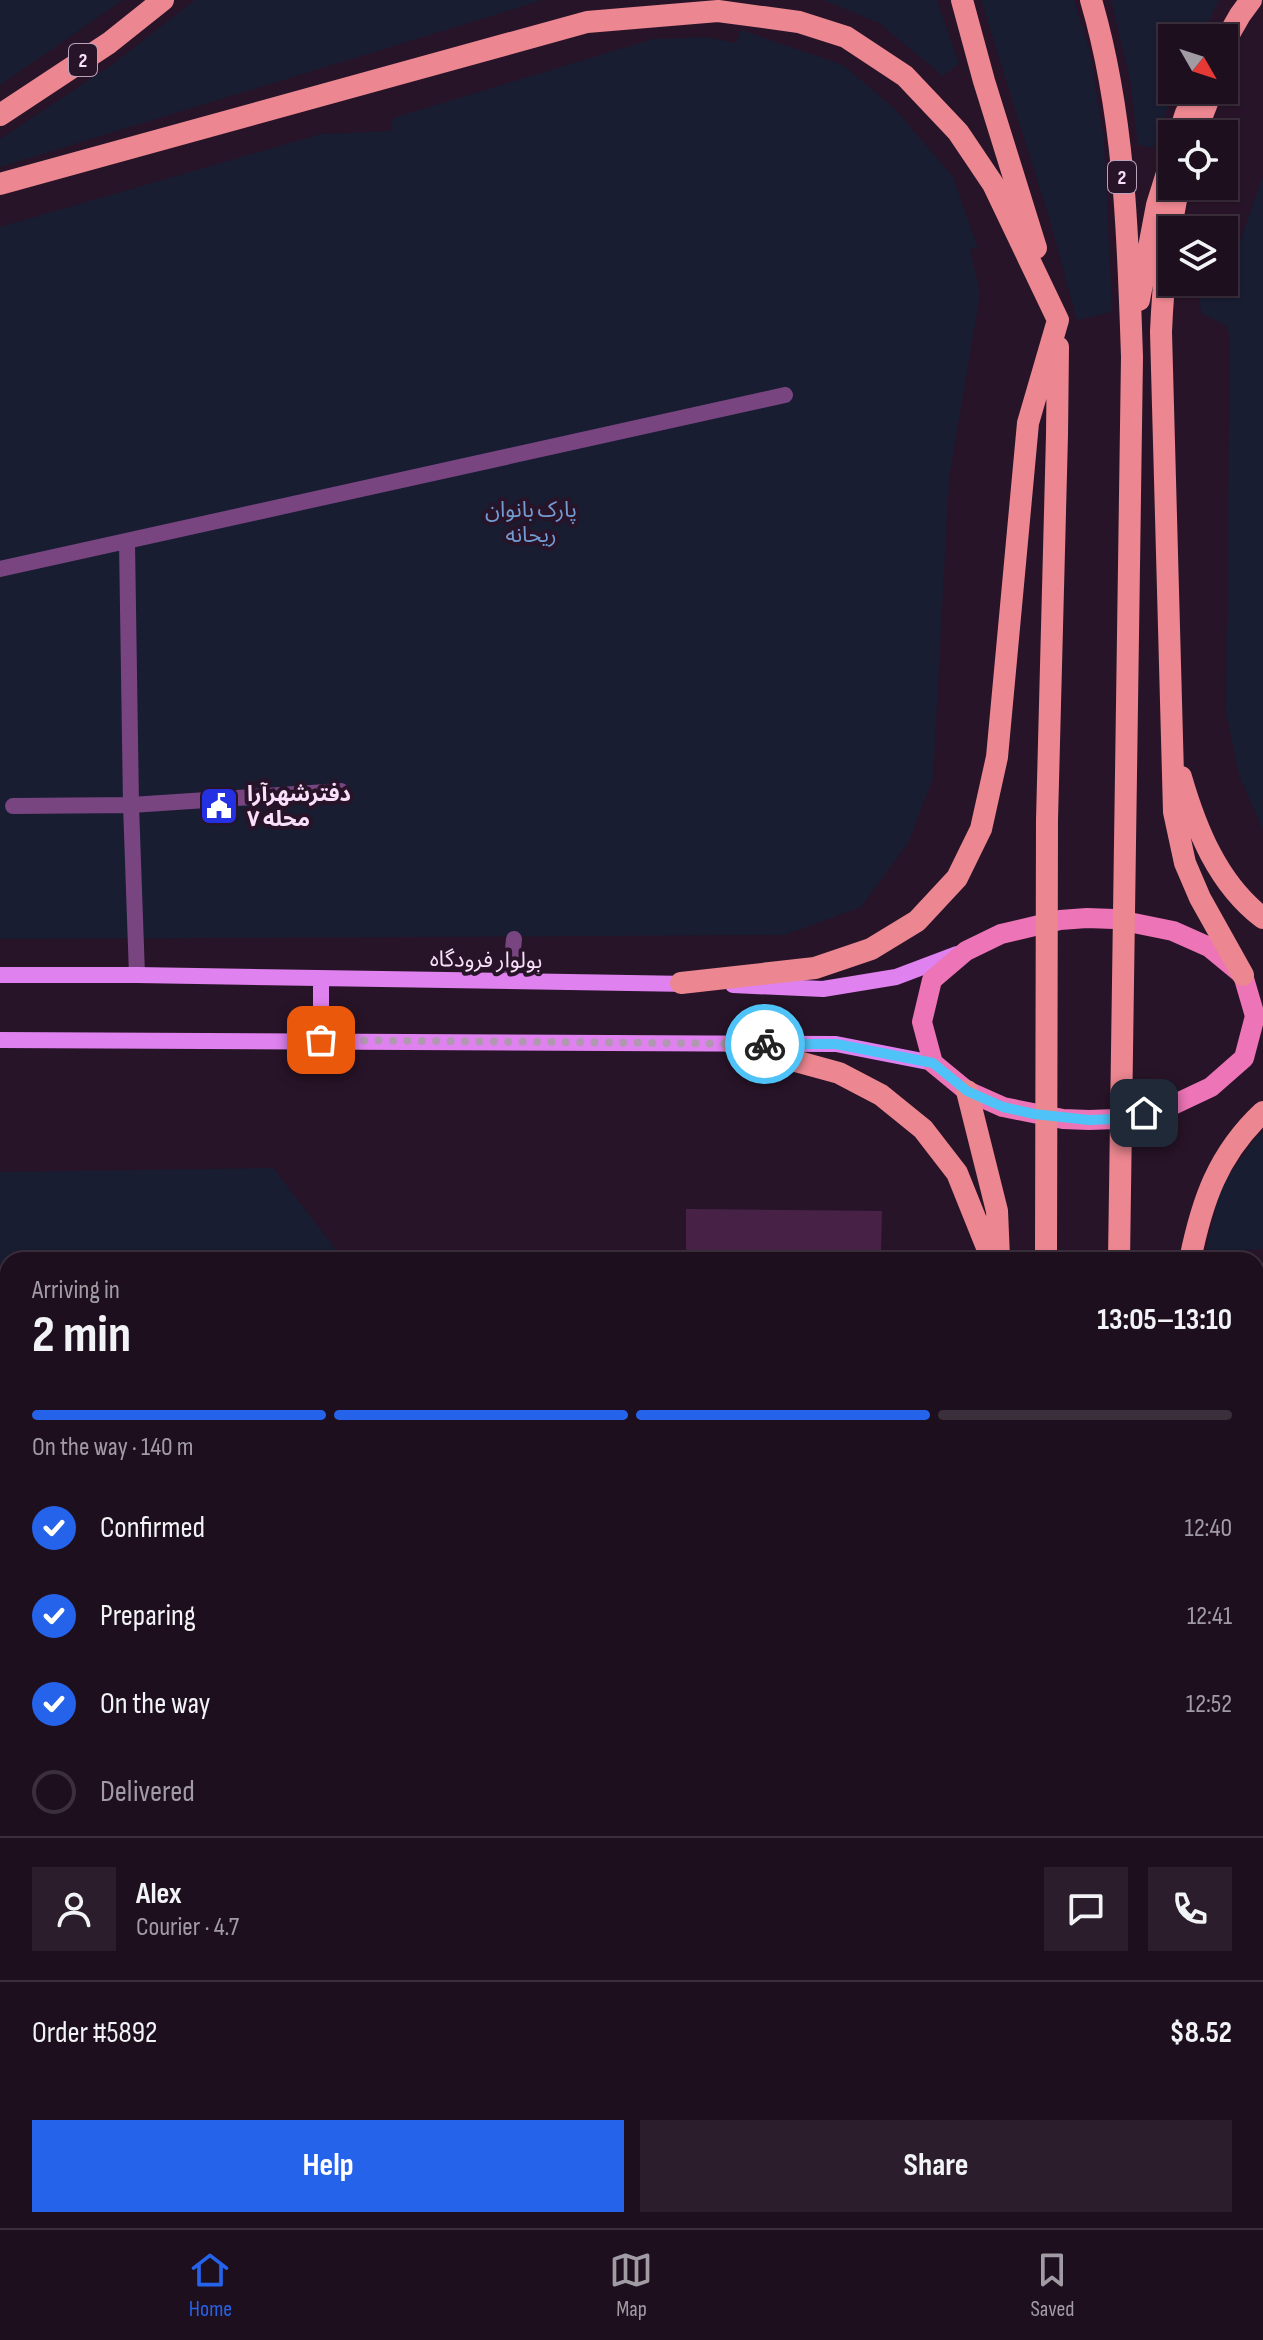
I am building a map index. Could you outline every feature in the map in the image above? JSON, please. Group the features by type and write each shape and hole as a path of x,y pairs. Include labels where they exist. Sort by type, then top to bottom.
{"highway":[{"name":"2","path":"0,115 109,43 163,0"},
{"path":"962,0 1058,320 1047,820 1046,1252"},
{"name":"2","path":"1091,0 1104,45 1119,135 1132,357"},
{"path":"0,184 587,22 718,11 799,22 846,37 905,76 958,132 993,184 1058,320 1028,423 997,757 981,829 957,878 917,921 871,949 815,968 681,983"},
{"path":"1119,1252 1132,357 1159,200"},
{"path":"1176,200 1163,281 1161,332 1174,812 1185,863 1200,898 1253,976"},
{"path":"1173,749 1191,812 1213,861 1245,905 1263,918"},
{"path":"733,1044 839,1073 881,1095 923,1129 957,1173 989,1252"},
{"path":"967,1091 997,1211 999,1252"},
{"path":"1192,1252 1199,1217 1216,1174 1242,1131 1263,1112"}],"main road":[{"path":"0,1040 836,1044 933,1063 967,1091 1003,1107 1076,1120 1116,1119 1175,1104 1211,1087 1254,1056 1253,976 1209,947 1173,931 1114,919 1060,920 1032,925 1001,934 966,951 932,980 922,1022 933,1063"},
{"name":"بولوار فرودگاه","path":"0,975 681,983 823,989 896,977 966,951"},
{"path":"321,979 321,1040"}],"street":[{"path":"0,569 785,395"},
{"path":"127,542 137,975"},
{"path":"13,806 131,805 341,791"},
{"path":"510,981 514,939"}],"green space":[{"path":"0,0 123,0 0,85"},
{"path":"195,0 543,0 0,167 0,139 110,66"},
{"path":"824,0 937,0 959,64 943,76 879,23"},
{"path":"981,0 1074,0 1089,49 1104,139 1112,312 1077,320 1051,224"},
{"path":"1111,0 1219,0 1207,24 1158,24 1158,104 1169,104 1163,120 1158,120 1158,134 1153,148 1138,145 1130,79"},
{"name":"پارک بانوان ریحانه","path":"741,30 843,65 895,109 953,177 978,248 970,249 980,294 949,478 933,778 908,843 861,907 785,935 0,939 0,227 321,134 391,131 393,118 653,39 705,37 736,43"},
{"path":"1263,177 1263,830 1239,775 1226,711 1230,339 1227,326 1201,313 1199,296 1238,296 1238,246"},
{"path":"1263,1132 1263,1249 1206,1252 1221,1187"},
{"path":"273,1168 338,1252 0,1252 0,1172"}],"building":[{"name":"دفترشهرآرا محله ۷","path":"229,799 228,818 209,819 208,801"},
{"path":"686,1209 882,1211 881,1252 686,1250"}],"way so far":[{"path":"321,1040 765,1044"}],"place":[{"name":"دفترشهرآرا محله ۷","path":"219,806"}],"route":[{"path":"765,1044 836,1044 933,1063 967,1091 1003,1107 1034,1114 1089,1120 1116,1119 1144,1113"}]}
